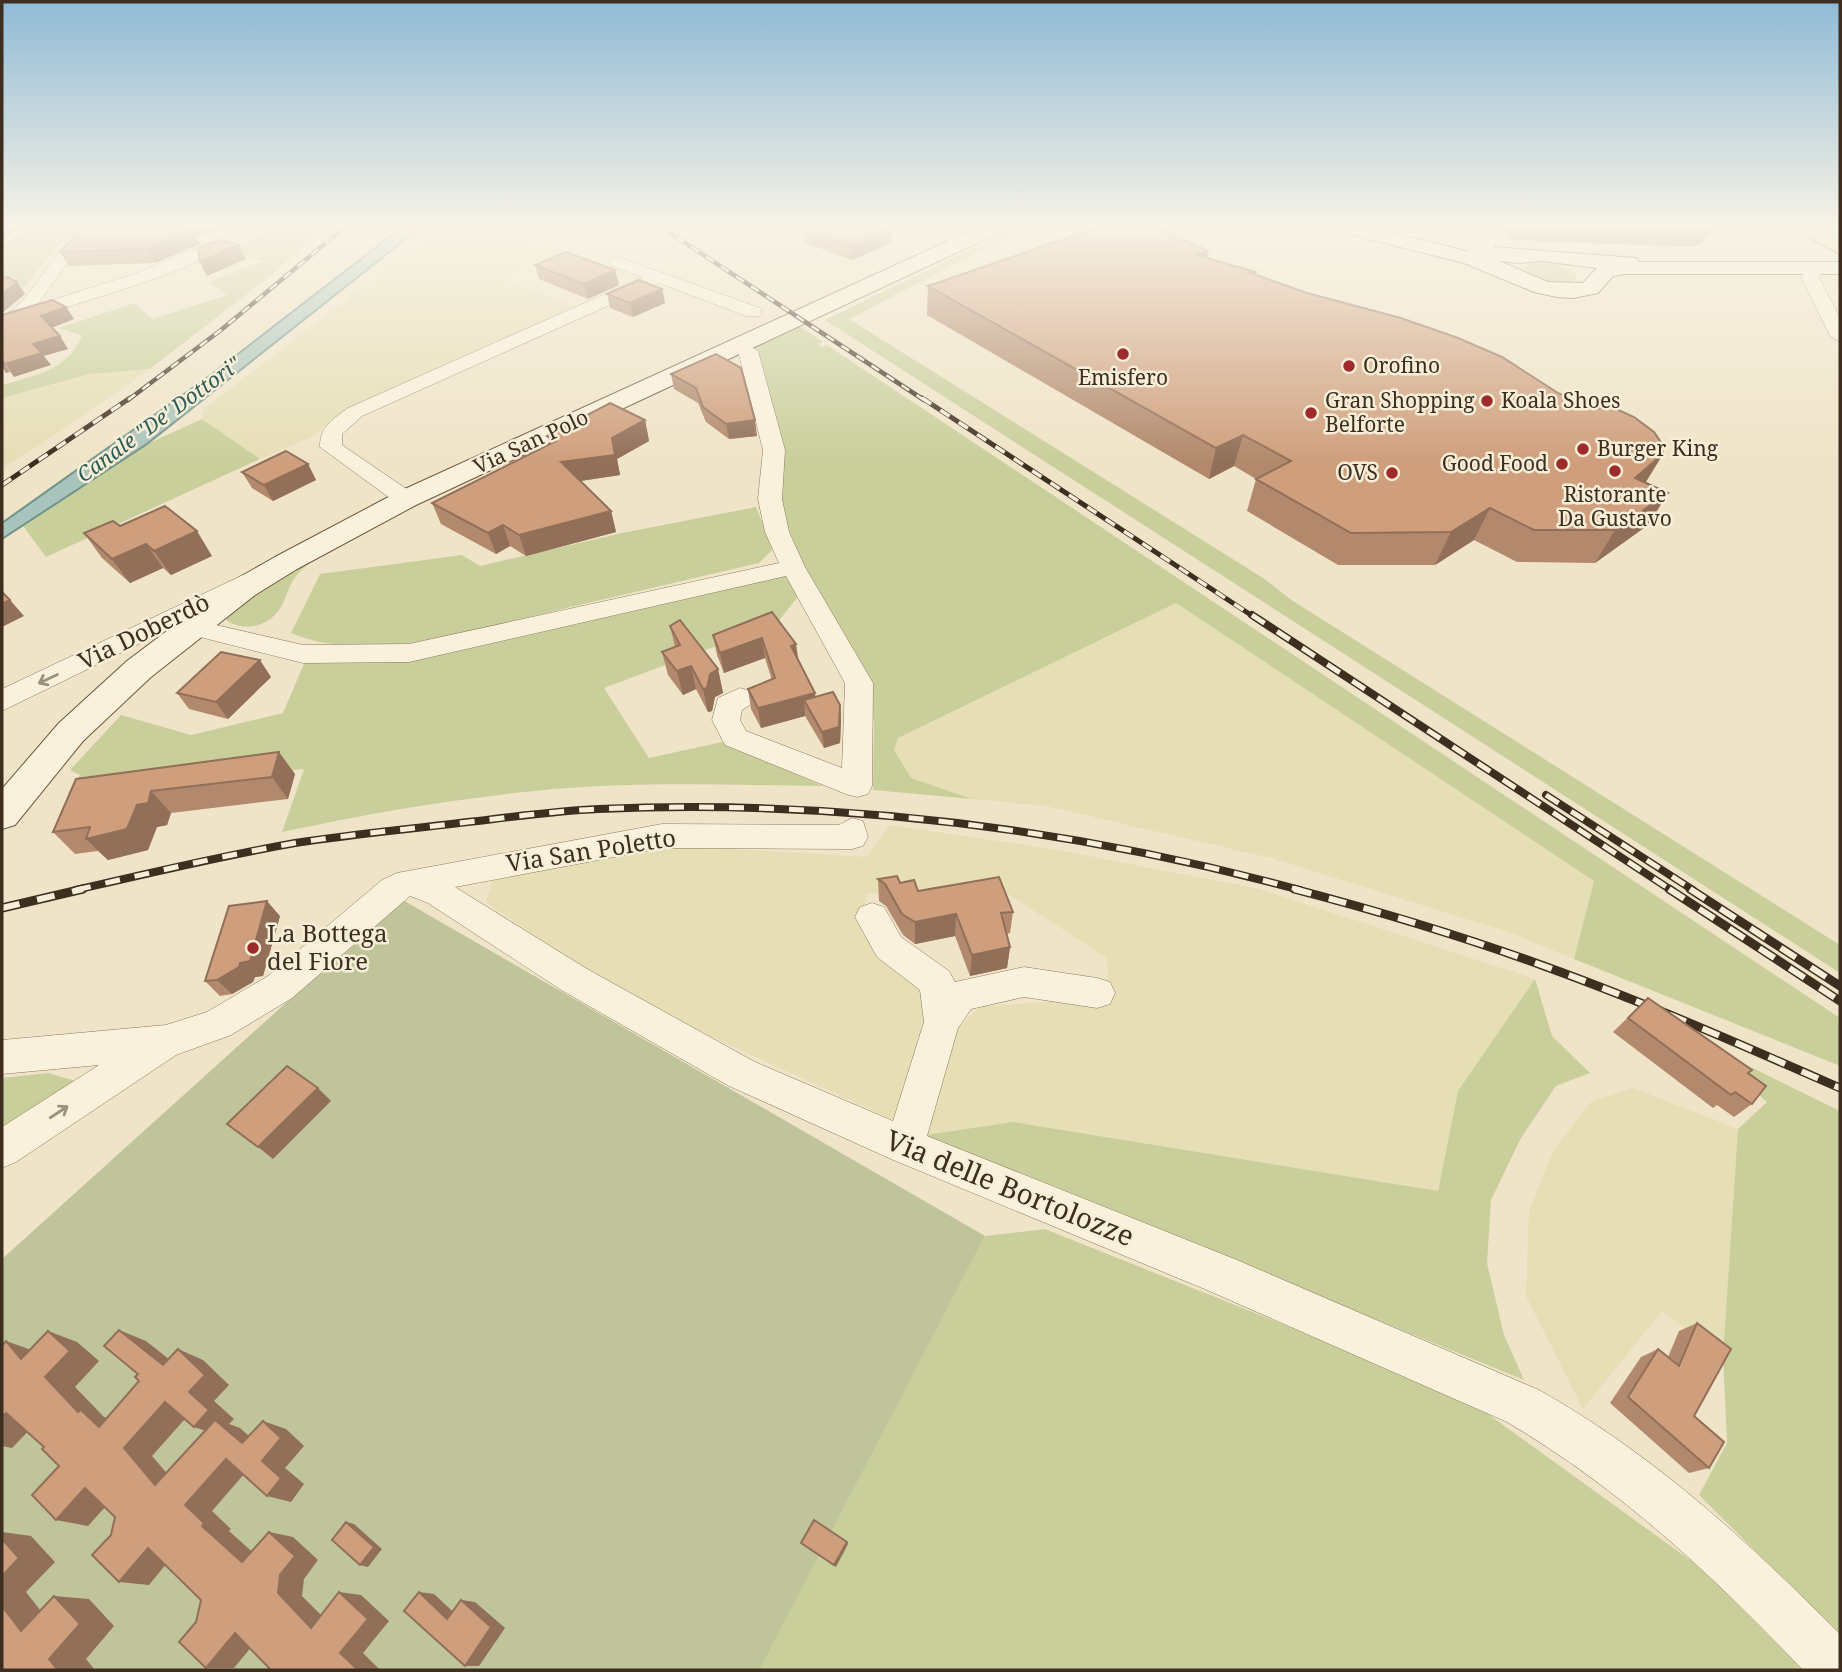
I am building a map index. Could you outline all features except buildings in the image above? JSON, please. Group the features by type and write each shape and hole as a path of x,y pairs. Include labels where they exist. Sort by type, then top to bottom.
{"main road":[{"name":"Via San Polo","path":"8,803 71,732 139,669 244,588 407,499 827,305"}],"street":[{"path":"7,320 26,305"},
{"path":"7,320 54,305"},
{"path":"407,499 331,447 331,432 355,412 596,305"},
{"path":"734,305 753,312"},
{"path":"1824,305 1840,336"},
{"path":"740,698 728,705 726,720 735,738 857,786 859,683 793,567 777,532 770,499 774,450 748,351"},
{"name":"Via Doberdò","path":"2,701 286,563"},
{"path":"193,627 303,654 409,653 793,567"},
{"name":"Via San Poletto","path":"409,882 662,836 852,837 852,830"},
{"path":"2,1057 166,1042 218,1024 280,987 394,889 409,882"},
{"name":"Via delle Bortolozze","path":"409,882 440,894 575,980 742,1074 905,1146 1222,1275 1523,1406 1564,1428 1654,1493 1725,1554 1839,1670"},
{"path":"872,917 889,947 937,982 942,1022"},
{"path":"905,1146 942,1022 960,996 1024,982 1097,993"},
{"path":"2,1149 166,1042"}],"shaded area":[{"path":"339,305 580,307 347,410 311,437 260,459 202,419 204,409"},
{"path":"150,369 2,468 2,398 89,374"},
{"path":"1176,603 1594,881 1574,959 1508,932 1275,859 1046,806 972,799 911,778 893,750 898,738"},
{"path":"890,825 1058,850 1259,889 1535,979 1458,1091 1438,1191 1013,1122 925,1135 951,1036 979,1007 1073,1000 1109,1005 1107,958 1002,890 867,893 861,922 924,986 928,1018 896,1121 635,1002 486,903 494,877 663,845 867,857"},
{"path":"1633,1088 1738,1129 1723,1356 1662,1311 1583,1409 1526,1296 1529,1211 1553,1151 1592,1101"}],"green space":[{"path":"129,305 137,305 152,319 196,305 233,305 150,369 89,374 2,398 2,385 49,370 76,348 82,336 59,328"},
{"path":"856,305 876,305 849,319 1263,578 1293,601 1840,945 1840,973 825,320"},
{"path":"799,326 823,342 818,344 822,347 827,345 1840,1018 1840,1066 1574,959 1594,881 1176,603 898,738 894,750 911,778 972,799 873,790 874,724 869,678 801,562 779,502 783,446 754,346"},
{"path":"202,419 260,459 46,557 23,526 147,444"},
{"path":"756,507 773,549 759,563 462,634 426,640 355,646 322,642 291,633 320,574 462,555 480,566 622,533"},
{"path":"355,535 316,558 302,570 272,618 249,627 226,620 228,610 241,598"},
{"path":"766,577 789,577 800,594 777,623 604,688 649,758 722,742 823,786 679,784 571,788 441,803 282,832 304,769 68,793 80,775 70,770 121,715 191,735 283,713 306,659 367,663 435,655"},
{"path":"401,899 985,1236 759,1670 2,1670 2,1259"},
{"path":"1535,979 1552,1036 1590,1073 1556,1086 1521,1138 1491,1200 1487,1263 1504,1335 1524,1380 925,1135 1013,1122 1438,1191 1458,1091"},
{"path":"1696,1040 1840,1111 1840,1635 1699,1495 1727,1443 1723,1356 1738,1129 1767,1102"},
{"path":"48,1073 75,1081 2,1133 2,1078"},
{"path":"1045,1229 1463,1396 1715,1578 1802,1670 757,1670 985,1236"}],"water":[{"name":"Canale \"De' Dottori\"","path":"301,305 322,305 147,444 2,539 2,523 212,374"}],"railway":[{"path":"128,400 251,305"},
{"path":"780,305 924,400"},
{"path":"2,485 130,398"},
{"path":"922,398 1254,617"},
{"path":"1252,615 1671,890"},
{"path":"1546,795 1693,890"},
{"path":"76,890 212,859 317,840 566,811 687,807 864,814 952,822 1127,850 1300,890"},
{"path":"2,908 83,889"},
{"path":"1294,889 1482,944 1544,966 1656,1009 1840,1088"},
{"path":"1669,889 1840,1001"},
{"path":"1690,889 1840,986"}],"place":[{"name":"Emisfero","path":"1123,354"},
{"name":"Orofino","path":"1349,366"},
{"name":"Koala Shoes","path":"1487,401"},
{"name":"Gran Shopping Belforte","path":"1311,413"},
{"name":"Burger King","path":"1583,449"},
{"name":"Good Food","path":"1562,464"},
{"name":"Ristorante Da Gustavo","path":"1615,471"},
{"name":"OVS","path":"1392,473"},
{"name":"La Bottega del Fiore","path":"253,948"}]}
